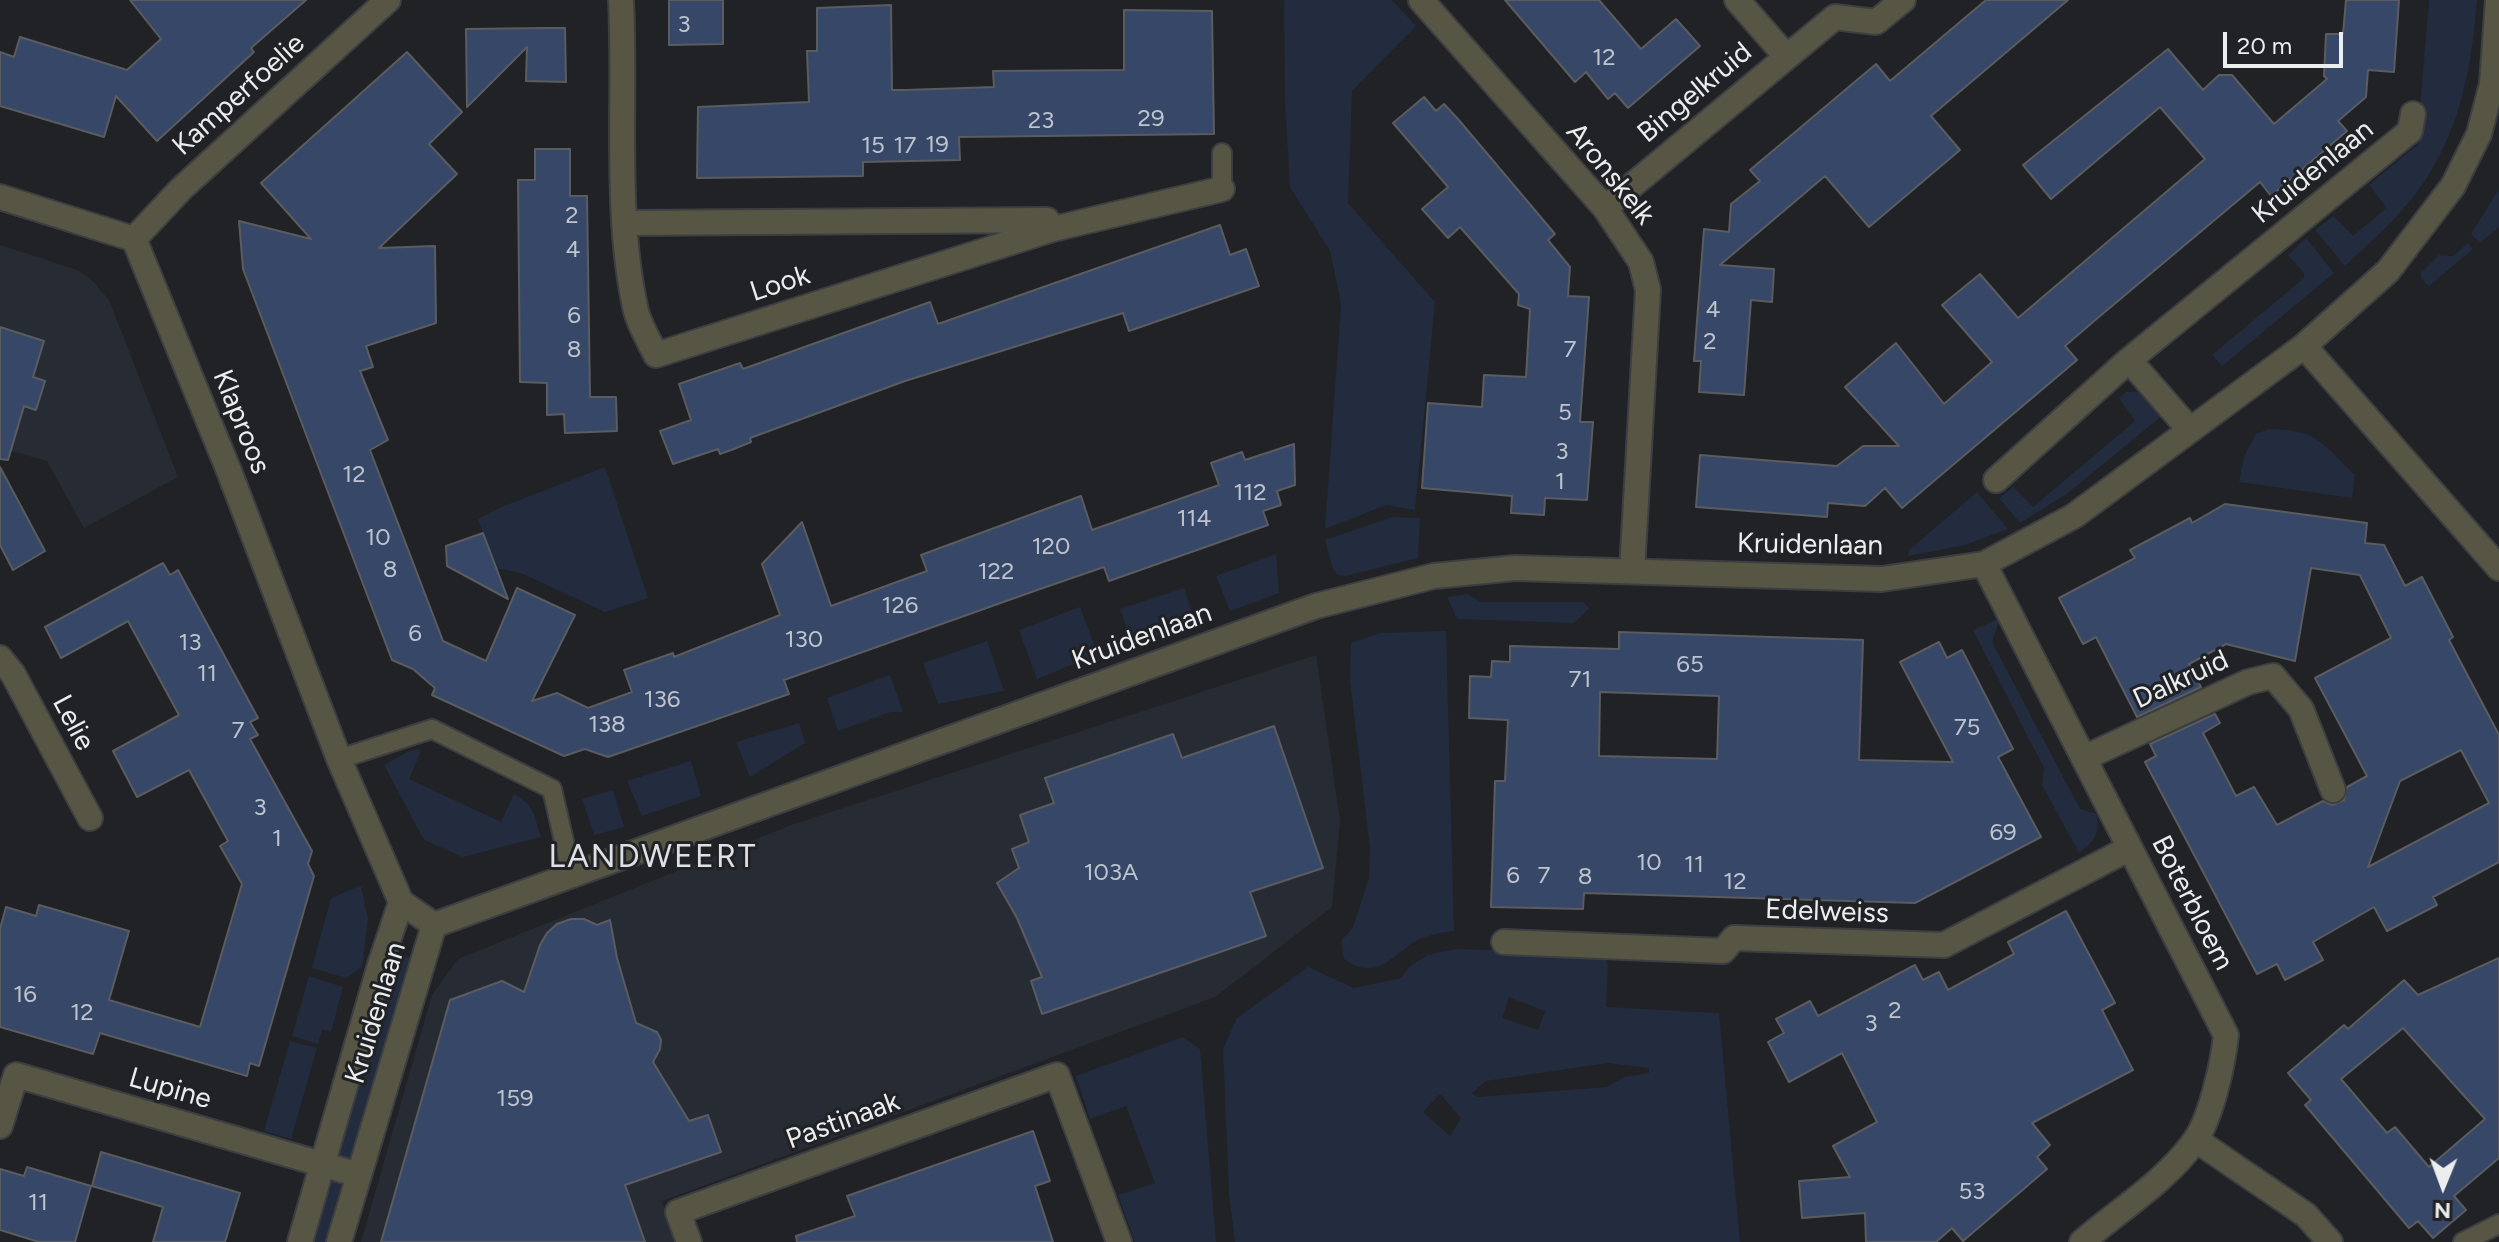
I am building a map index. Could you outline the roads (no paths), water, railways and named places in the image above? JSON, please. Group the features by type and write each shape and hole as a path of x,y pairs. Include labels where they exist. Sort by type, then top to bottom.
{"street":[{"name":"Kamperfoelie","path":"134,239 181,189 388,0"},
{"name":"Look","path":"621,0 624,223 637,313 656,355 1053,229 1222,189"},
{"name":"Aronskelk","path":"1421,0 1605,208 1641,262 1648,290 1632,571"},
{"name":"Bingelkruid","path":"1737,0 1786,56"},
{"name":"Bingelkruid","path":"1605,208 1835,17 1876,22 1903,0"},
{"name":"Kruidenlaan","path":"339,1242 434,925 1335,600 1434,576 1515,568 1882,579 1984,564 2074,516 2304,346 2388,271 2453,186 2479,134 2492,84 2498,0"},
{"name":"Kruidenlaan","path":"1996,480 2129,360 2410,131 2413,114"},
{"path":"0,197 134,239"},
{"name":"Look","path":"624,223 1047,220 1053,229"},
{"name":"Klaproos","path":"134,239 229,471 339,759 401,902"},
{"path":"2304,346 2499,568"},
{"path":"2129,360 2190,430"},
{"name":"Boterbloem","path":"1984,564 2226,1035 2214,1094 2196,1140 2171,1168 2082,1242"},
{"name":"Lelie","path":"0,658 13,674 90,818"},
{"name":"Dalkruid","path":"2084,758 2248,682 2273,676 2301,709 2333,790"},
{"name":"Edelweiss","path":"1504,942 1723,951 1734,938 1944,945 2130,848"},
{"path":"401,902 434,925"},
{"name":"Kruidenlaan","path":"300,1242 401,902"},
{"name":"Pastinaak","path":"689,1242 678,1212 1062,1074 1119,1242"},
{"name":"Lupine","path":"0,1126 16,1075 359,1175"},
{"path":"2196,1140 2306,1215 2330,1242"}],"lane":[{"path":"1222,153 1222,189"},
{"path":"339,759 432,729 552,789 572,876"},
{"path":"2463,1242 2499,1224"}],"district":[{"name":"LANDWEERT","path":"653,858"}]}
